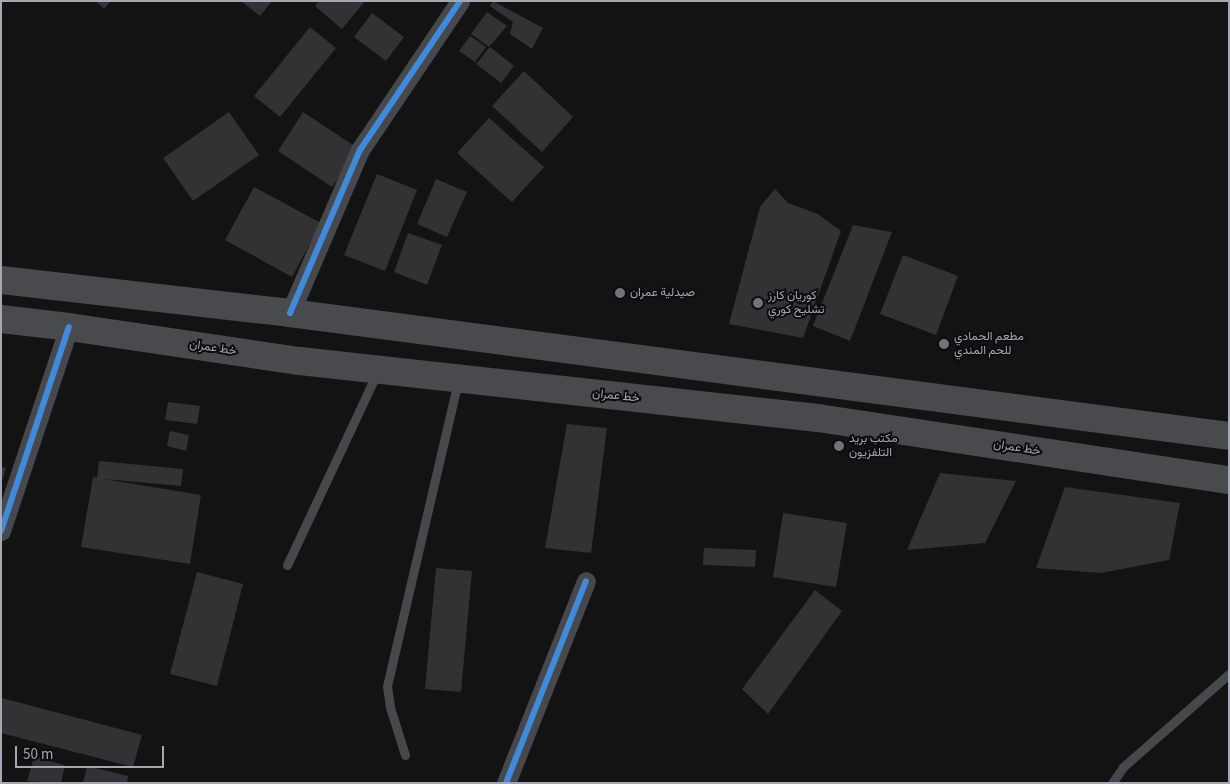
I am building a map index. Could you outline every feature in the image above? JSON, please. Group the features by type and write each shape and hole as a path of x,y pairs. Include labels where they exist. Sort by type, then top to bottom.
{"main road":[{"path":"1,280 290,313 1229,436"},
{"name":"خط عمران","path":"1,319 69,326 300,361 818,418 1229,480"}],"street":[{"path":"290,313 360,150 460,1"},
{"path":"1,530 69,326"},
{"path":"506,783 586,581"}],"lane":[{"path":"286,565 378,370"},
{"path":"405,755 390,707 387,686 459,379"},
{"path":"1112,783 1123,766 1229,674"}],"building":[{"path":"96,1 111,1 104,9"},
{"path":"241,1 272,1 260,16"},
{"path":"319,1 365,1 342,29 315,6"},
{"path":"493,1 543,28 532,49 510,34 513,22 490,6"},
{"path":"487,12 507,26 489,47 471,34"},
{"path":"372,13 404,37 386,61 354,37"},
{"path":"310,27 336,48 280,117 254,96"},
{"path":"470,36 486,47 475,62 459,51"},
{"path":"490,47 514,66 501,83 476,64"},
{"path":"524,71 573,117 542,152 492,106"},
{"path":"229,112 259,155 193,201 163,158"},
{"path":"303,112 359,149 332,187 278,151"},
{"path":"489,118 544,167 512,202 457,153"},
{"path":"377,174 417,190 385,271 344,255"},
{"path":"436,179 467,192 447,237 417,224"},
{"path":"254,187 321,223 292,277 225,240"},
{"path":"775,189 788,203 818,214 841,231 803,338 729,324 760,207"},
{"path":"853,225 892,232 850,341 813,326"},
{"path":"408,233 442,245 427,285 394,272"},
{"path":"903,255 958,276 936,335 880,314"},
{"path":"168,402 200,406 197,424 165,420"},
{"path":"567,424 607,428 591,553 545,548"},
{"path":"170,431 189,435 186,451 167,446"},
{"path":"99,461 183,469 181,486 104,479 201,495 190,564 81,547 93,477 97,478"},
{"path":"1,467 6,468 2,481 1,481"},
{"path":"940,473 1016,481 985,543 907,550"},
{"path":"1065,487 1180,503 1169,560 1101,573 1036,568"},
{"path":"783,513 847,523 836,587 773,577"},
{"path":"704,548 756,550 755,567 703,565"},
{"path":"436,568 472,571 461,692 425,689"},
{"path":"197,572 243,584 217,686 170,674"},
{"path":"815,590 842,611 768,714 742,689"},
{"path":"2,698 142,735 133,767 1,733"},
{"path":"34,757 65,765 61,783 27,781"},
{"path":"87,766 128,776 127,783 83,783"}],"cycle path":[{"path":"290,313 360,150 460,1"},
{"path":"1,531 69,327"},
{"path":"506,783 586,581"}],"place":[{"name":"صيدلية عمران","path":"620,293"},
{"name":"كوريان كارز تشليح كوري","path":"758,303"},
{"name":"مطعم الحمادي للحم المندي","path":"944,344"},
{"name":"مكتب بريد التلفزيون","path":"839,446"}]}
